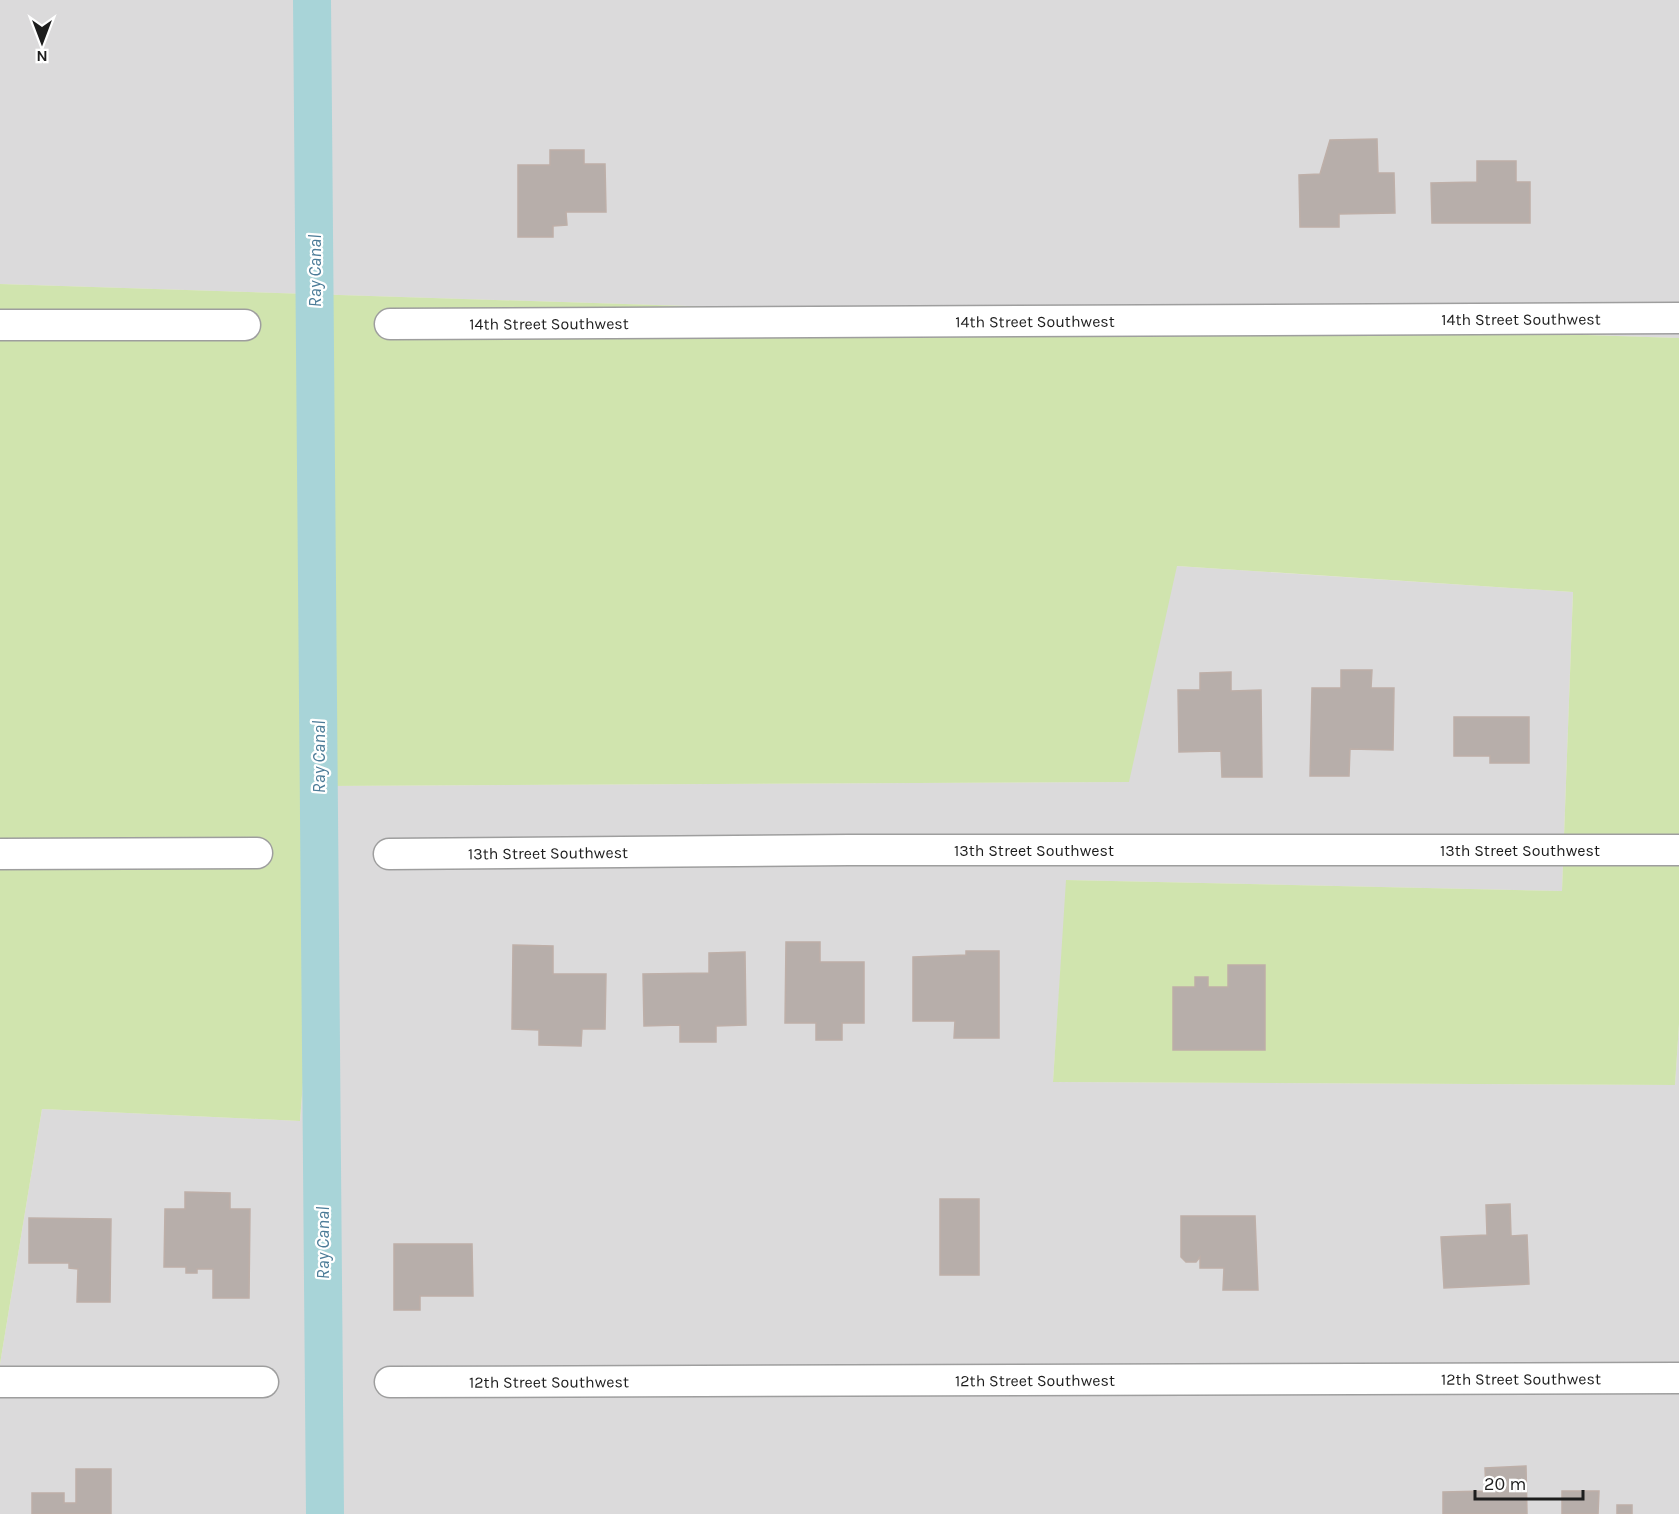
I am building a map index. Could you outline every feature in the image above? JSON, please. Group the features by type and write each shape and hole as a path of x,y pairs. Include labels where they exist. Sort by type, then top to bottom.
{"street":[{"name":"14th Street Southwest","path":"390,324 1679,318"},
{"path":"0,325 244,325"},
{"name":"13th Street Southwest","path":"389,854 837,850 1679,850"},
{"path":"0,854 257,853"},
{"name":"12th Street Southwest","path":"390,1382 1679,1378"},
{"path":"0,1382 263,1382"}],"shaded area":[{"path":"0,0 1679,0 1679,338 0,284"},
{"path":"1176,566 1573,592 1562,891 1067,880 1053,1082 1675,1085 1679,1024 1679,1514 0,1514 0,1364 42,1109 300,1121 326,786 1128,782"}],"green space":[{"path":"0,284 1679,338 1679,1024 1675,1085 1053,1082 1066,880 1562,891 1573,592 1177,566 1129,782 326,786 300,1121 42,1109 0,1364"}],"building":[{"path":"1377,139 1378,173 1394,173 1395,213 1339,214 1339,227 1300,227 1299,175 1320,174 1330,140"},
{"path":"550,150 584,150 584,164 605,164 606,212 566,212 567,225 553,226 553,237 518,237 518,165 550,165"},
{"path":"1477,161 1516,161 1516,182 1530,182 1530,223 1432,223 1431,183 1477,182"},
{"path":"1341,670 1372,670 1371,688 1394,688 1393,750 1350,749 1349,776 1310,776 1312,688 1341,688"},
{"path":"1231,672 1231,691 1261,690 1262,777 1222,777 1221,751 1179,752 1178,690 1200,690 1200,673"},
{"path":"1454,717 1529,717 1529,763 1490,763 1490,756 1454,756"},
{"path":"786,942 820,942 820,962 864,962 864,1023 842,1023 842,1040 816,1040 816,1023 785,1023"},
{"path":"513,945 553,946 553,974 606,974 605,1029 582,1029 581,1046 539,1045 539,1030 512,1029"},
{"path":"966,951 999,951 999,1038 954,1038 955,1021 913,1021 913,957 966,955"},
{"path":"745,952 746,1025 716,1026 716,1042 680,1042 680,1025 644,1026 643,974 709,973 709,953"},
{"path":"1228,965 1265,965 1265,1050 1173,1050 1173,987 1195,987 1195,977 1208,977 1208,987 1228,987"},
{"path":"185,1192 230,1193 230,1209 250,1209 249,1298 213,1298 213,1269 197,1269 197,1273 186,1273 186,1267 164,1267 165,1209 185,1209"},
{"path":"940,1199 979,1199 979,1275 940,1275"},
{"path":"1510,1204 1511,1236 1527,1235 1529,1284 1444,1288 1441,1237 1487,1235 1486,1205"},
{"path":"1181,1216 1255,1216 1258,1290 1223,1290 1224,1268 1200,1268 1200,1257 1196,1262 1186,1262 1181,1257"},
{"path":"29,1218 111,1219 110,1302 77,1302 78,1269 69,1268 69,1263 29,1263"},
{"path":"394,1244 472,1244 473,1296 420,1296 420,1310 394,1310"},
{"path":"1526,1466 1527,1514 1443,1514 1443,1492 1486,1491 1485,1468"},
{"path":"76,1469 111,1469 111,1514 32,1514 32,1493 64,1493 64,1503 76,1503"},
{"path":"1562,1491 1599,1491 1598,1514 1562,1514"},
{"path":"1617,1505 1632,1505 1632,1514 1617,1514"}],"waterway":[{"name":"Ray Canal","path":"312,0 325,1514"}]}
